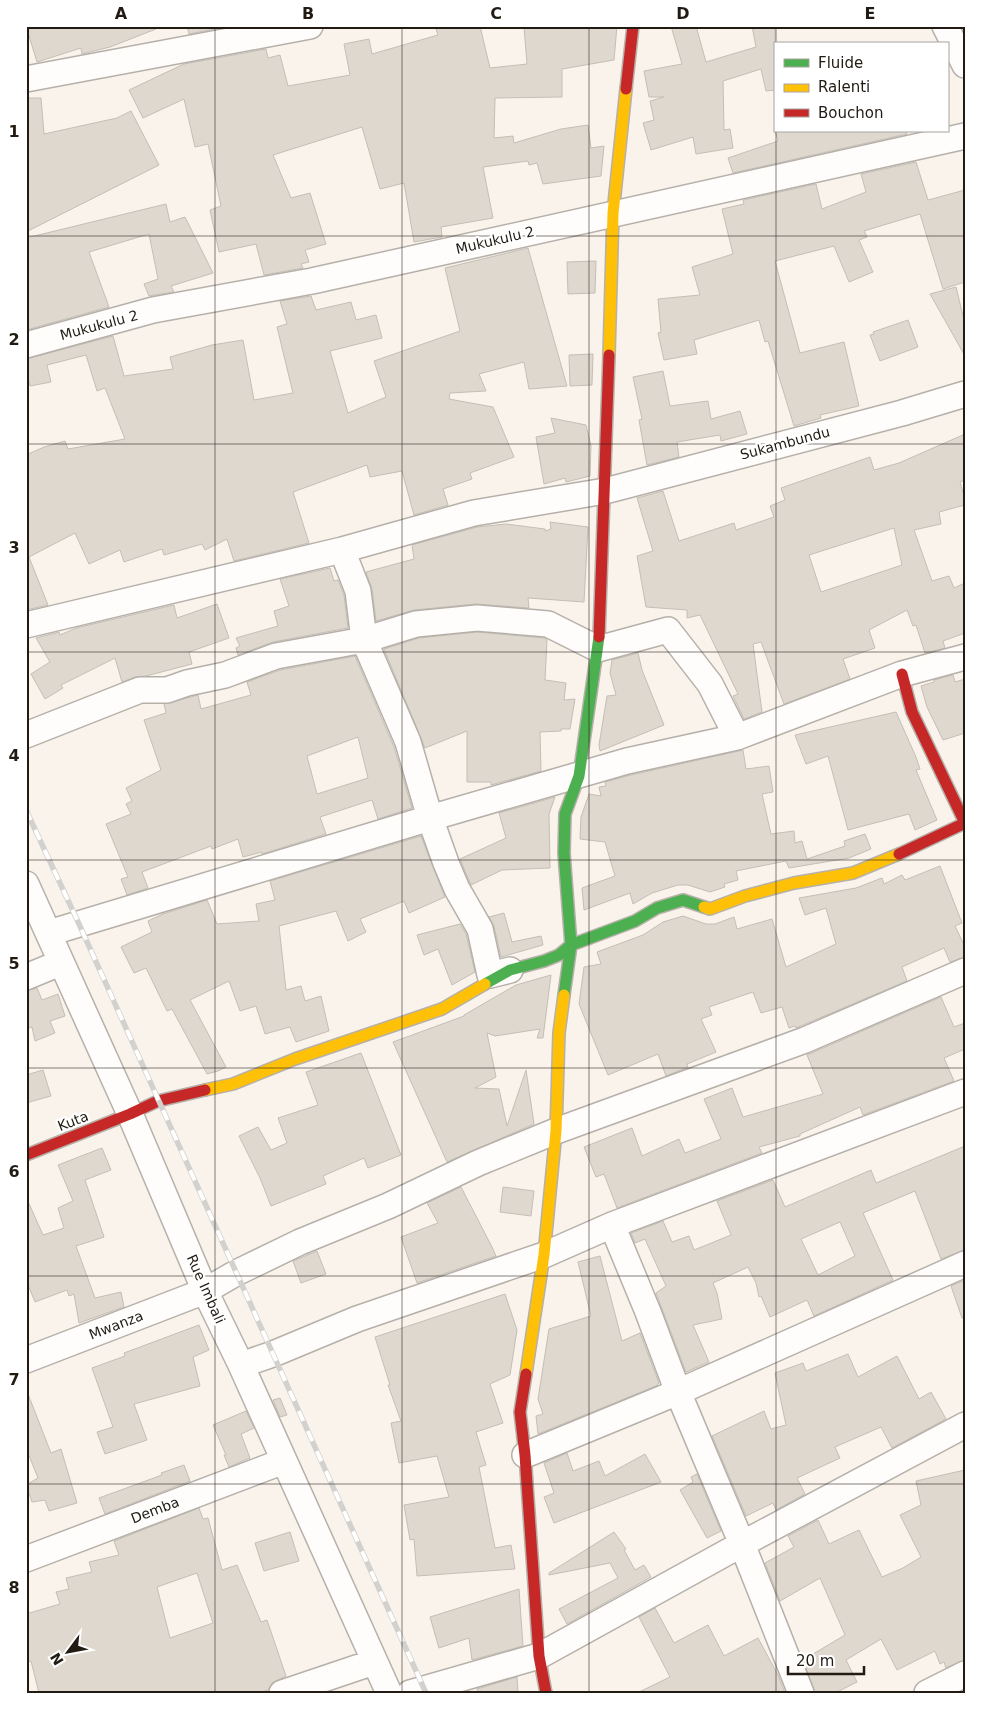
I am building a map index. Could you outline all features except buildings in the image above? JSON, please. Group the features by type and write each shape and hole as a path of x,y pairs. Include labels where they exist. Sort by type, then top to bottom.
{"street":[{"path":"26,79 310,26"},
{"path":"546,1693 539,1656 525,1455 520,1412 544,1255 556,1131 559,1033 571,945 564,853 565,814 579,776 598,649 605,491 613,213 633,26"},
{"path":"945,26 965,65"},
{"name":"Mukukulu 2","path":"26,345 153,310 312,281 965,136"},
{"name":"Sukambundu","path":"26,625 342,550 474,513 605,491 902,413 965,394"},
{"path":"342,550 358,591 364,640 408,742 430,818 457,888 480,929 490,975 510,970"},
{"path":"26,736 140,690 167,690 187,683 225,675 276,656 364,640 416,624 477,618 548,624 598,649 668,630 710,684 737,737"},
{"path":"49,933 430,818 627,761 737,737 902,674 965,657"},
{"name":"Kuta","path":"26,1155 158,1101 233,1084 295,1060 442,1009 510,970 544,962 559,955 571,945 610,932 635,921 657,908 683,900 710,909 745,896 794,883 853,873 920,845 965,823 912,712 902,674"},
{"name":"Rue Imbali","path":"26,884 49,933 60,963 130,1114 206,1291 389,1693"},
{"path":"26,977 60,963"},
{"name":"Mwanza","path":"26,1360 206,1291 236,1273 300,1242 388,1206 478,1163 556,1131 805,1040 965,972"},
{"path":"241,1365 273,1354 357,1319 544,1255 612,1225 965,1092"},
{"path":"612,1225 801,1693"},
{"path":"525,1455 678,1392 965,1264"},
{"path":"410,1693 539,1656 742,1544 965,1425"},
{"name":"Demba","path":"26,1559 284,1461"},
{"path":"282,1693 374,1662"},
{"path":"927,1693 965,1674"}],"railway":[{"path":"26,810 426,1693"}],"traffic: fast":[{"path":"564,995 571,945 564,853 565,814 579,776 599,637"},
{"path":"485,984 510,970 559,955 571,945 635,921 657,908 683,900 704,907"}],"traffic: slow":[{"path":"609,355 613,213 626,89"},
{"path":"704,907 710,909 745,896 794,883 853,873 899,854"},
{"path":"205,1090 233,1084 295,1059 442,1009 485,984"},
{"path":"526,1374 544,1255 556,1131 559,1033 564,995"}],"traffic: jam":[{"path":"626,89 633,26"},
{"path":"599,637 609,355"},
{"path":"899,854 965,823 912,712 902,674"},
{"path":"26,1155 158,1101 205,1090"},
{"path":"526,1374 520,1412 525,1455 539,1656 546,1693"}]}
